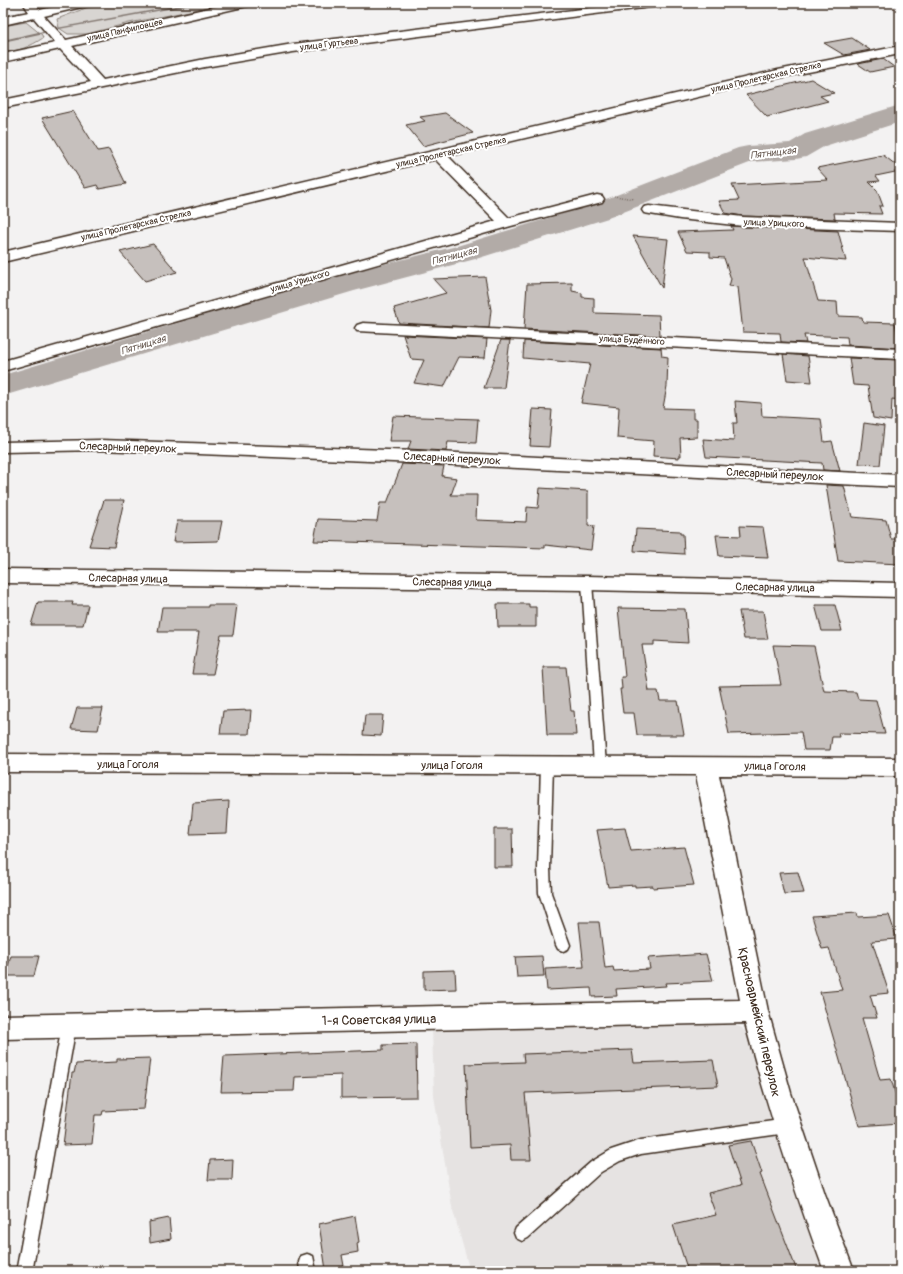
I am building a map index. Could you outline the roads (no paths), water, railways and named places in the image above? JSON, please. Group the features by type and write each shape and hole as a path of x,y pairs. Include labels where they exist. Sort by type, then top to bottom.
{"street":[{"path":"29,3 36,14 100,84"},
{"path":"3,21 86,3"},
{"name":"улица Панфиловцев","path":"3,58 247,3"},
{"name":"улица Гуртьева","path":"3,104 205,63 293,48 659,3"},
{"name":"улица Пролетарская Стрелка","path":"3,256 439,155 778,74 900,50"},
{"path":"439,155 506,223"},
{"name":"улица Урицкого","path":"3,366 506,223 597,200"},
{"name":"улица Урицкого","path":"649,210 735,221 900,227"},
{"name":"улица Будённого","path":"363,328 900,354"},
{"name":"Слесарный переулок","path":"3,447 101,445 402,456 900,481"},
{"name":"Слесарная улица","path":"3,576 588,583 900,590"},
{"name":"улица Гоголя","path":"3,763 900,767"},
{"name":"Красноармейский переулок","path":"706,766 755,1011 777,1093 810,1194 839,1271"},
{"name":"1-я Советская улица","path":"3,1027 755,1011"}],"lane":[{"path":"588,583 600,765"},
{"path":"547,765 544,868 545,893 563,945"},
{"path":"25,1267 69,1026"},
{"path":"522,1233 596,1167 616,1155 640,1147 788,1126"}],"waterway":[{"path":"59,28 199,3"},
{"path":"3,41 43,32"},
{"name":"Пятницкая","path":"3,386 343,284 468,252 598,212 748,154 796,151 815,140 900,113"}]}
